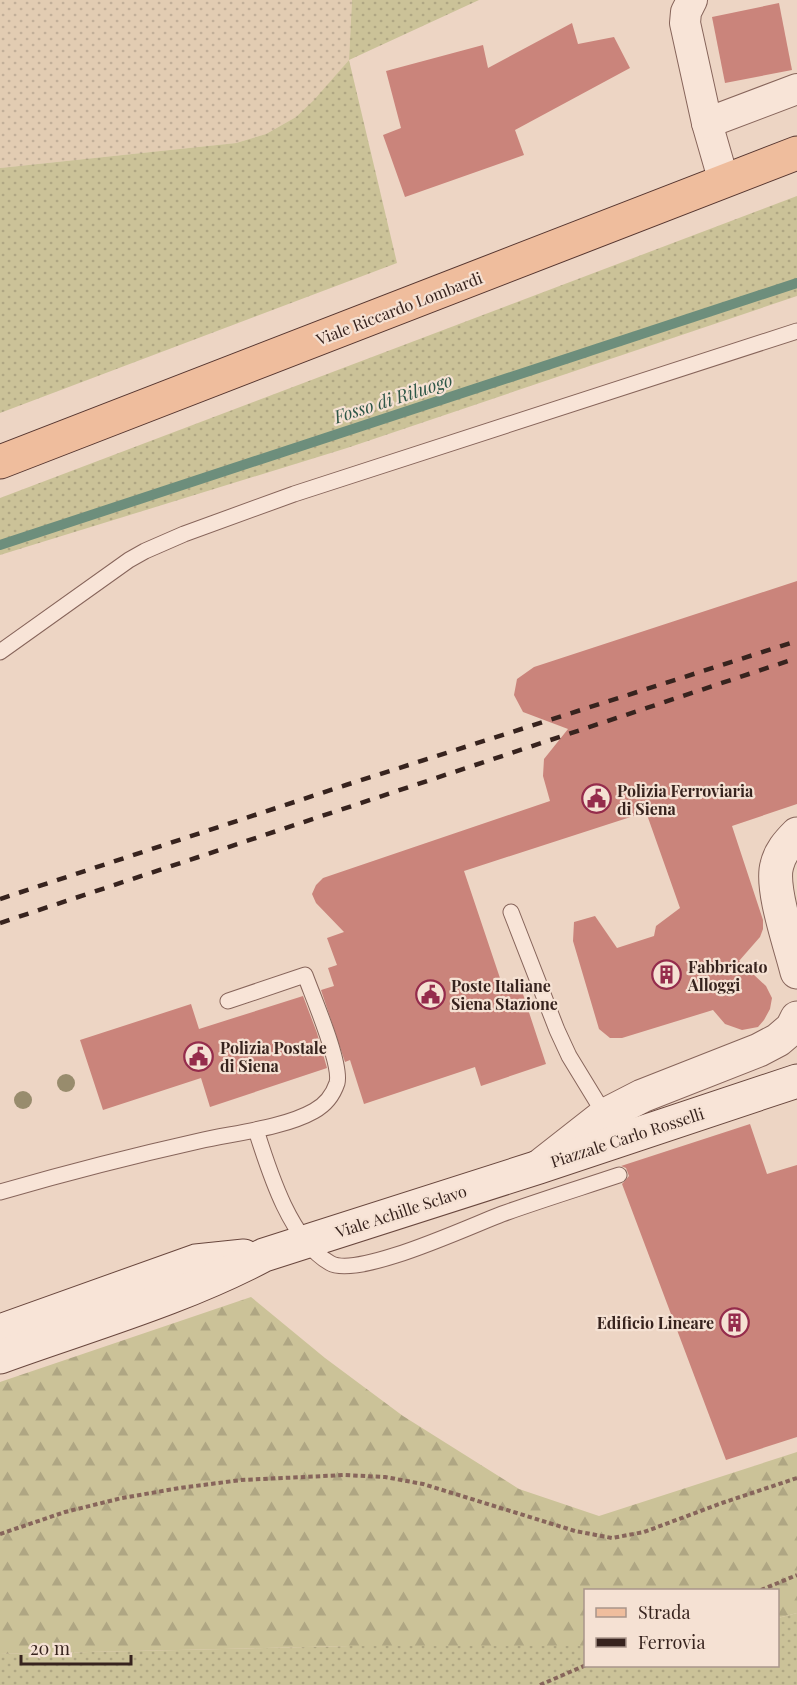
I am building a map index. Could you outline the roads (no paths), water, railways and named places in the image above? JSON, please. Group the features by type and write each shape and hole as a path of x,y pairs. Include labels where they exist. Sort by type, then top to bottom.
{"main road":[{"name":"Viale Riccardo Lombardi","path":"0,462 797,153"},
{"path":"797,834 784,847 776,866 775,884 797,972"},
{"name":"Piazzale Carlo Rosselli","path":"539,1167 605,1115 642,1096 759,1050 778,1040 792,1028 797,1018"},
{"name":"Piazzale Carlo Rosselli","path":"539,1167 797,1081"},
{"name":"Viale Achille Sclavo","path":"0,1357 195,1288 264,1255 539,1167"},
{"name":"Viale Achille Sclavo","path":"0,1331 196,1261 264,1255"}],"street":[{"path":"692,0 686,12 685,23 707,123 724,182"},
{"path":"707,123 797,89"}],"lane":[{"path":"0,652 129,560 175,538 294,494 390,462 797,331"},
{"path":"511,912 569,1056 605,1115"},
{"path":"0,1192 129,1157 256,1130 302,1116 324,1104 336,1086 338,1067 305,975 228,1001"},
{"path":"256,1130 276,1190 307,1241 315,1252 331,1264 345,1267 448,1237 501,1215 619,1175"}],"waterway":[{"name":"Fosso di Riluogo","path":"0,545 797,283"}],"railway":[{"path":"0,899 346,785 797,641"},
{"path":"0,923 797,658"}],"place":[{"name":"Polizia Ferroviaria di Siena","path":"596,799"},
{"name":"Fabbricato Alloggi","path":"667,975"},
{"name":"Poste Italiane Siena Stazione","path":"430,994"},
{"name":"Polizia Postale di Siena","path":"199,1056"},
{"name":"Edificio Lineare","path":"735,1322"}]}
